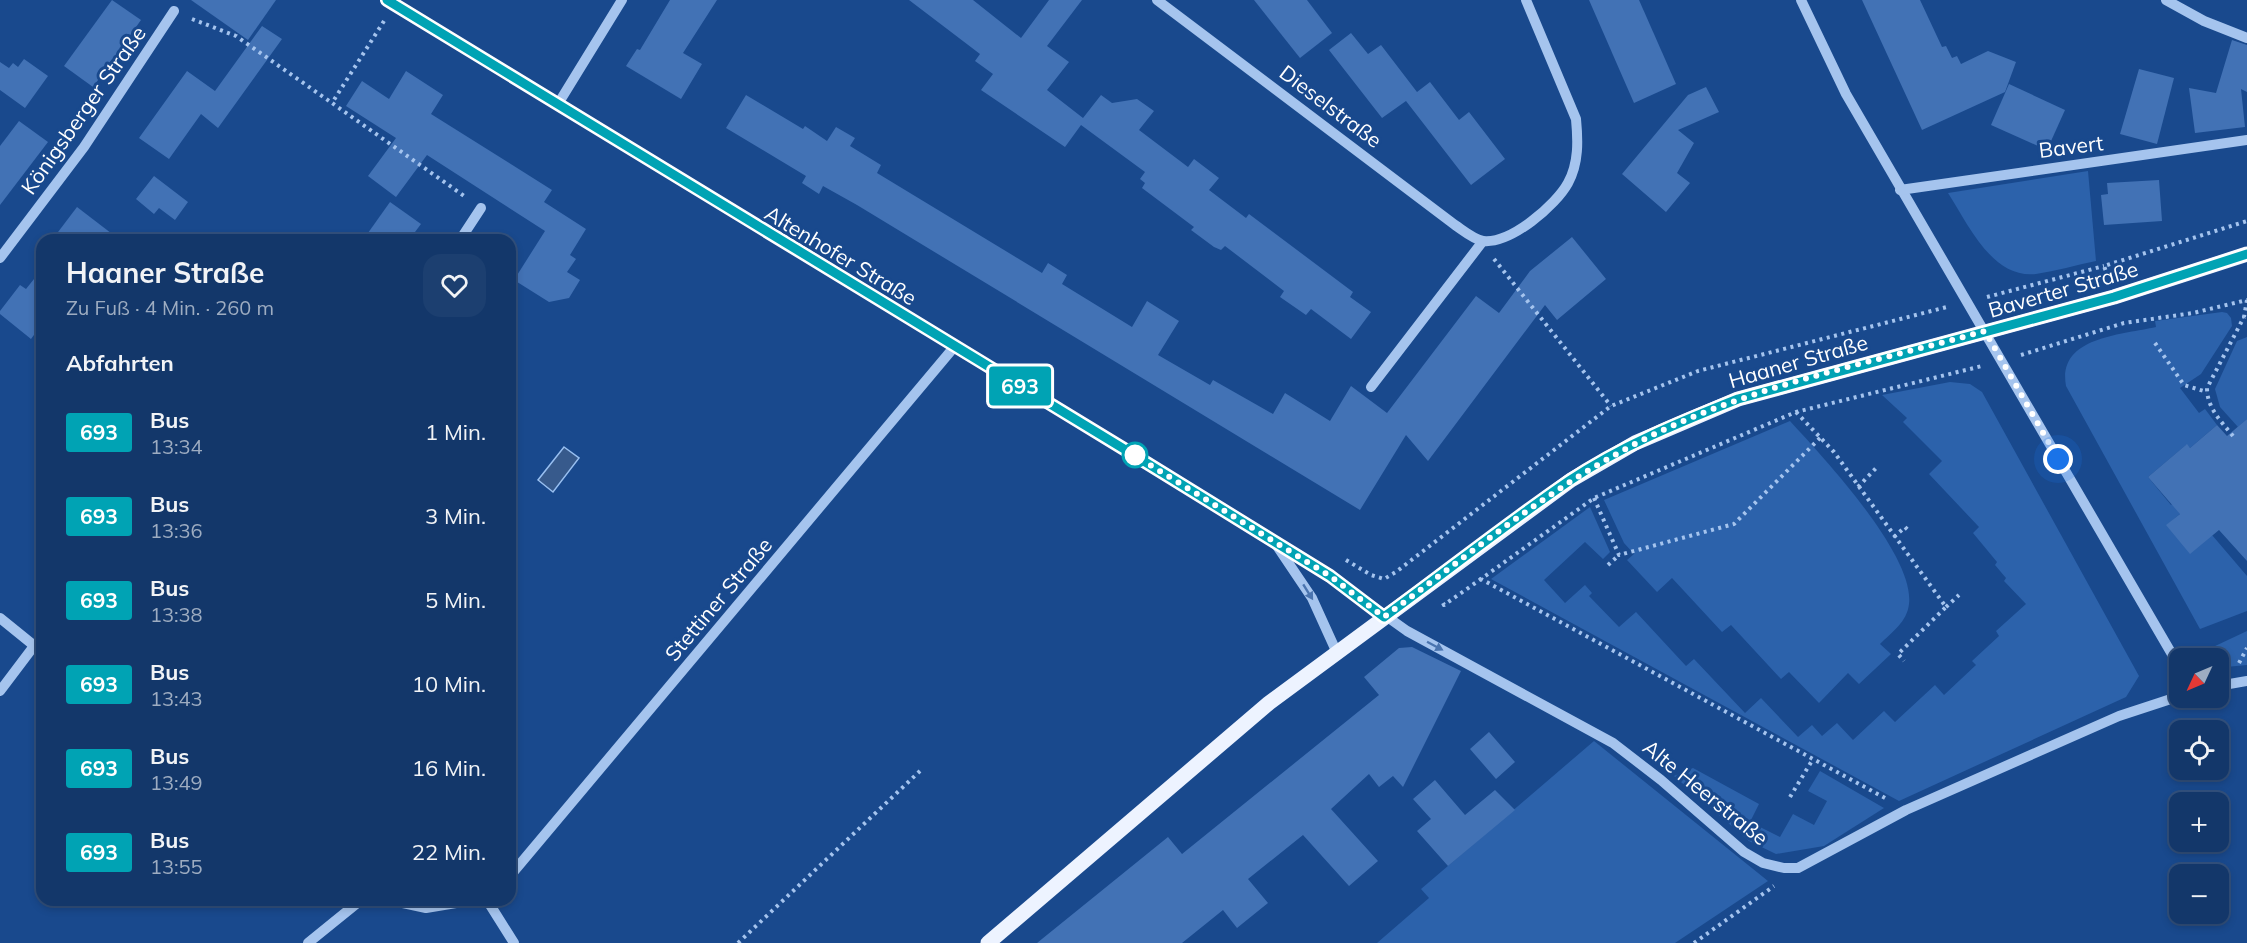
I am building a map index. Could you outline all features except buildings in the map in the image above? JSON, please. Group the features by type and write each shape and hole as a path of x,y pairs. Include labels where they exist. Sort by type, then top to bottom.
{"main road":[{"name":"Baverter Straße","path":"1985,331 2168,281 2247,254"},
{"name":"Haaner Straße","path":"988,943 1269,703 1571,480 1635,443 1738,399 1985,331"}],"street":[{"path":"558,104 622,0"},
{"name":"Dieselstraße","path":"1157,0 1455,225 1483,241"},
{"path":"1371,387 1483,241 1505,237 1543,212 1569,182 1576,161 1578,138 1576,119 1526,0"},
{"path":"1802,0 1846,94 1900,190 1985,331"},
{"path":"2166,0 2204,21 2247,38"},
{"name":"Altenhofer Straße","path":"390,2 1330,576 1384,617"},
{"name":"Königsberger Straße","path":"0,258 84,147 174,11"},
{"name":"Bavert","path":"1900,190 2247,140"},
{"path":"464,234 481,208"},
{"name":"Baverter Straße","path":"1985,331 2169,650"},
{"name":"Stettiner Straße","path":"516,869 955,346"},
{"name":"Altenhofer Straße","path":"1276,543 1312,598 1337,653"},
{"name":"Alte Heerstraße","path":"1384,617 1613,743 1661,780 1744,852 1763,863 1784,868 1798,868"},
{"path":"0,618 36,647"},
{"path":"0,691 36,651"},
{"path":"2229,684 2247,681"},
{"path":"1798,868 1906,810 2119,716 2169,700"},
{"path":"308,943 354,906"},
{"path":"417,906 426,908 438,906"},
{"path":"491,906 514,943"}],"path":[{"path":"332,103 390,2"},
{"path":"174,11 236,36 481,208"},
{"path":"1483,241 1501,271 1611,406"},
{"path":"2018,289 2104,266"},
{"path":"1906,810 1481,579 1594,498 1796,412 2002,361 2124,323 2193,313 2247,300 2246,319 2214,373 2207,392 2214,412 2233,436"},
{"path":"2155,342 2184,385 2207,392"},
{"path":"1796,412 1821,437 1946,607"},
{"path":"1608,565 1619,555 1734,524 1821,437"},
{"path":"1858,487 1878,466"},
{"path":"1594,498 1619,555"},
{"path":"1894,537 1905,527 1910,532"},
{"path":"1904,661 1898,654 1959,595"},
{"path":"1790,797 1813,759"},
{"path":"738,943 920,771"},
{"path":"1694,943 1798,868"}],"shaded area":[{"path":"2088,171 2096,261 2036,274 2020,273 2006,268 1994,259 1973,234 1948,193"},
{"path":"2227,313 2231,318 2232,326 2201,374 2180,388 2199,413 2205,409 2217,425 2190,448 2186,445 2148,477 2171,505 2182,496 2196,500 2167,525 2212,535 2247,576 2247,611 2200,629 2066,386 2066,370 2071,357 2094,341 2156,327 2155,321"},
{"path":"2247,337 2247,419 2238,427 2220,407 2215,389 2237,341"},
{"path":"1950,382 1970,384 1982,392 2139,676 2126,697 1899,801 1491,579 1590,507 1610,552 1603,559 1585,542 1544,580 1565,603 1585,585 1592,593 1589,596 1619,627 1636,612 1686,666 1694,659 1745,713 1761,698 1798,737 1812,725 1822,736 1837,723 1853,740 1884,711 1895,722 1935,685 1944,695 1976,665 1972,661 1999,636 1996,631 2026,604 2004,581 2006,578 1995,565 1997,562 1973,533 1979,527 1929,474 1942,461 1903,422 1907,418 1882,395"},
{"path":"1790,421 1844,482 1883,534 1898,560 1907,584 1908,610 1898,626 1880,644 1891,654 1859,684 1848,673 1819,703 1789,672 1781,679 1731,625 1722,632 1672,578 1657,592 1627,560 1634,554 1624,543 1604,500"},
{"path":"564,447 579,458 553,492 538,480"},
{"path":"2247,631 2247,665 2229,667 2229,648 2213,647"},
{"path":"1594,741 1768,881 1675,943 1377,943 1429,898 1421,889"},
{"path":"1693,768 1759,804 1750,822 1780,837 1793,814 1814,825 1827,801 1808,791 1820,771 1884,808 1824,846 1776,854 1749,841 1674,776"}],"bus line":[{"name":"693","path":"387,0 1330,576 1384,617 1571,480 1635,443 1696,415 1738,399 2114,297 2247,254"}],"route":[{"path":"1135,455 1129,452 1330,576 1384,617 1571,480 1635,443 1738,399 1985,331 2058,459"}]}
